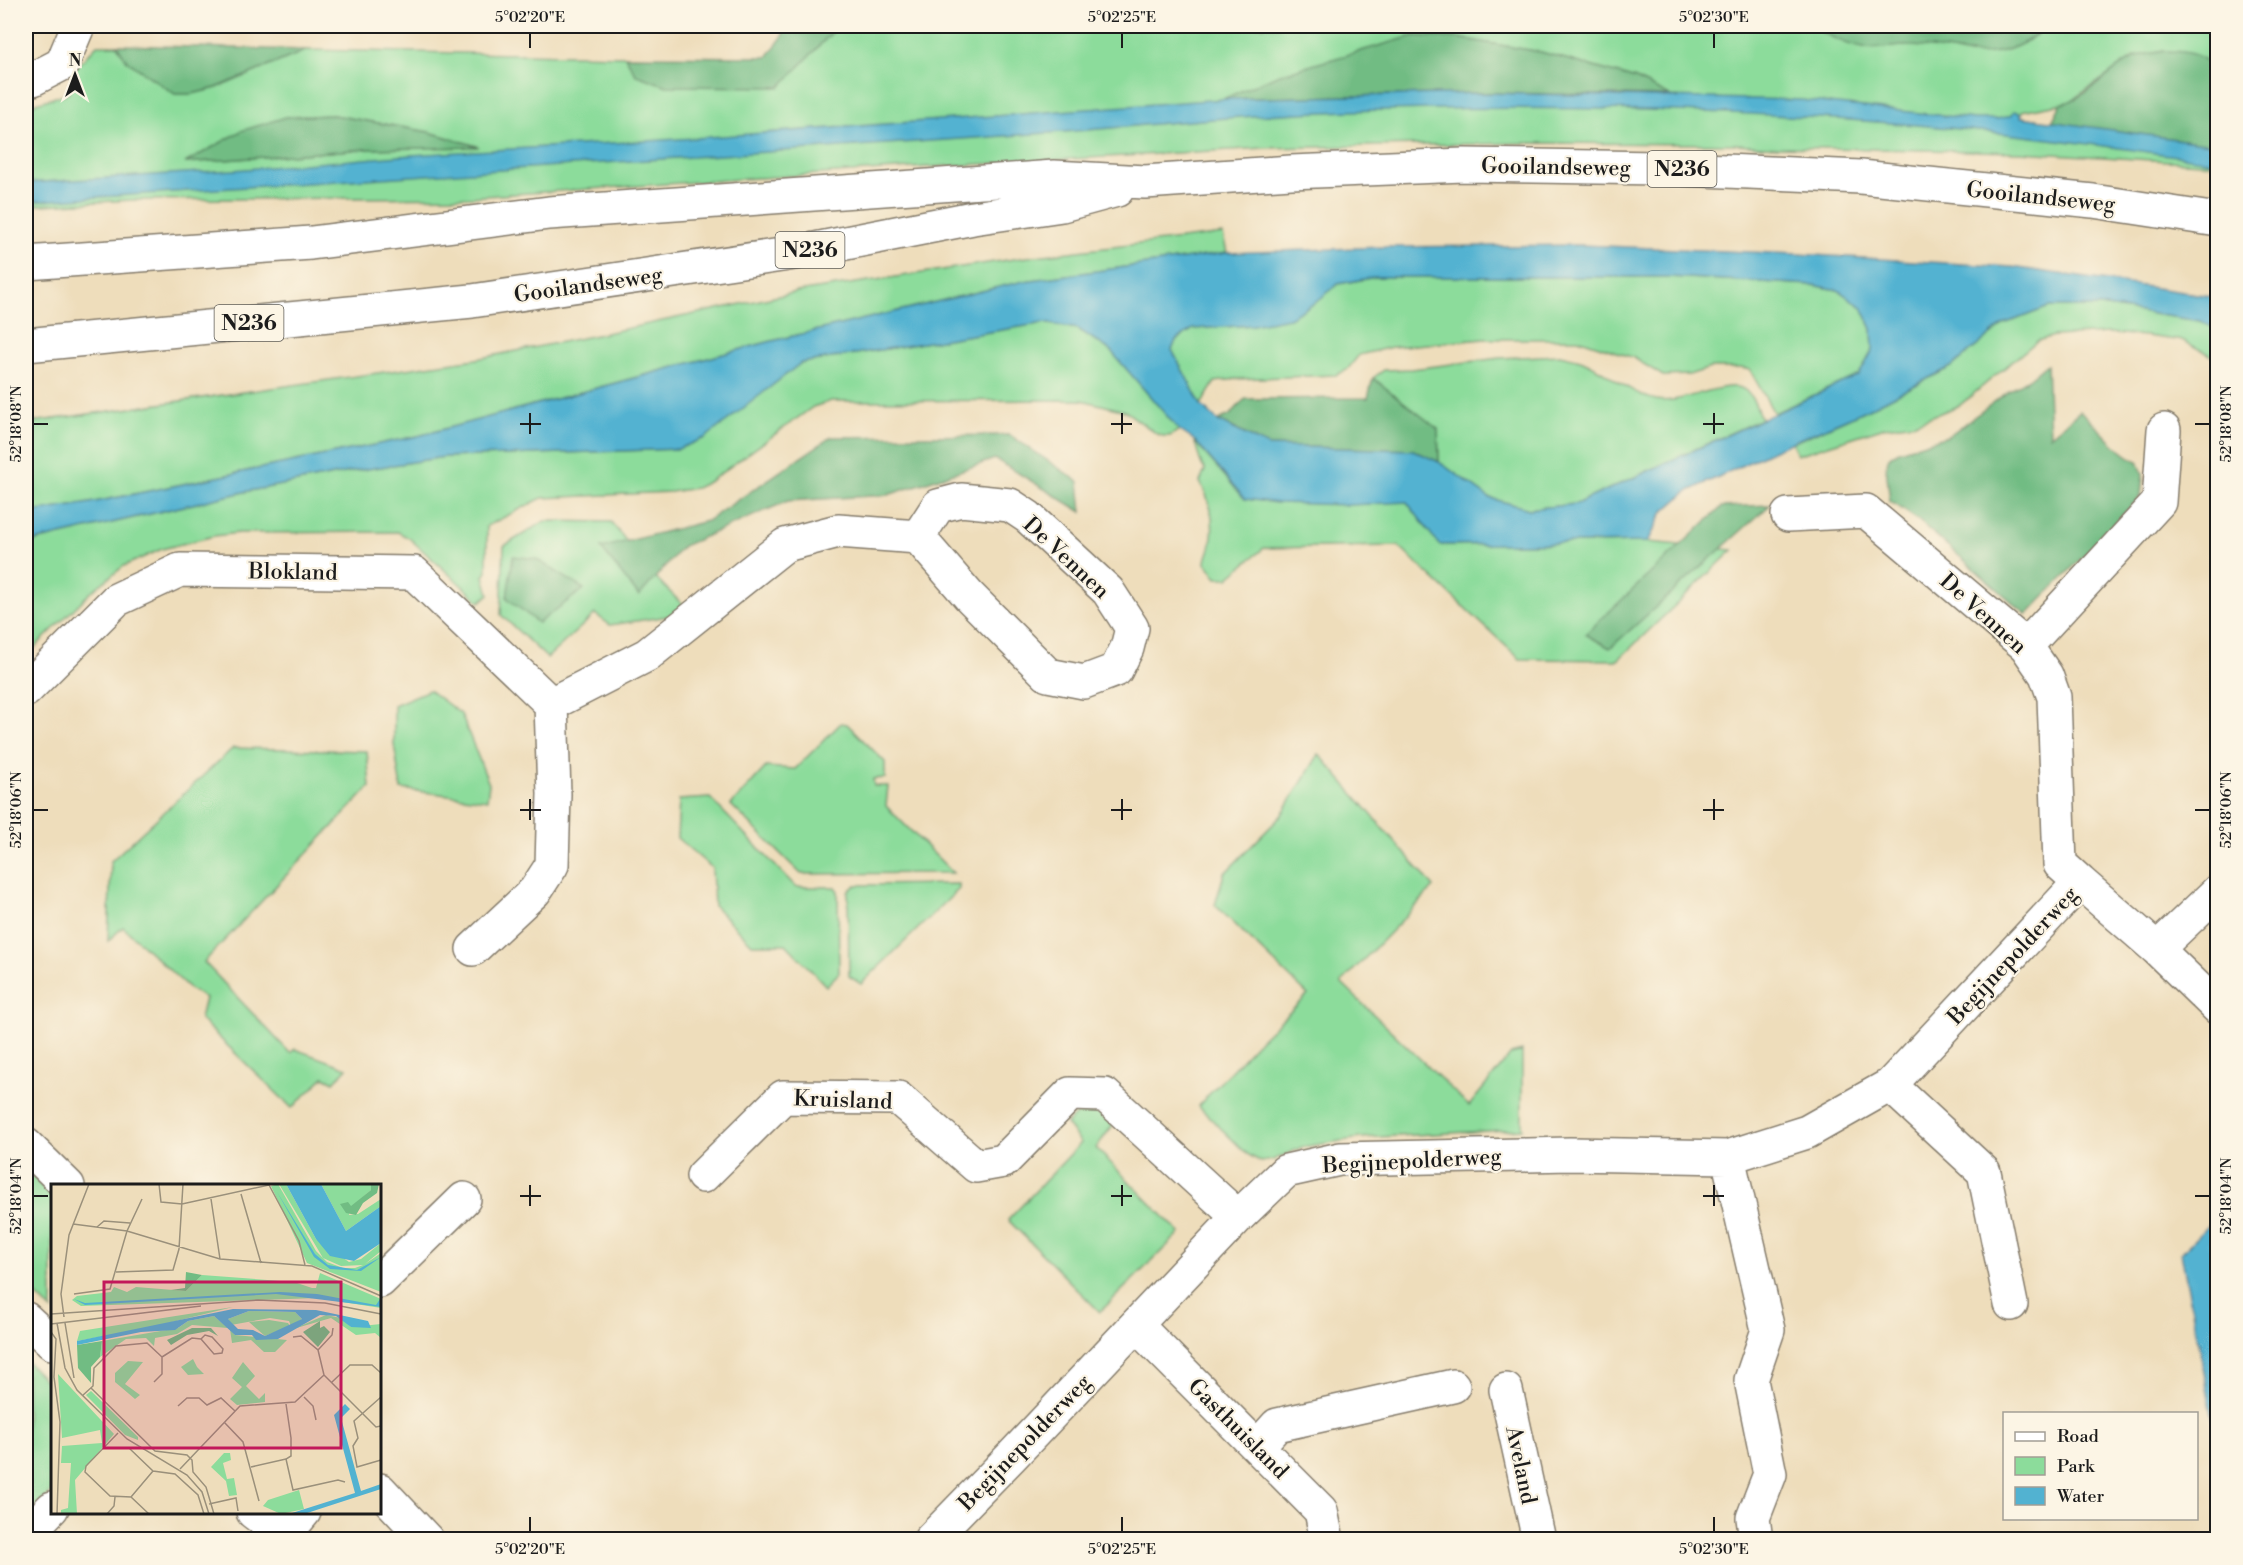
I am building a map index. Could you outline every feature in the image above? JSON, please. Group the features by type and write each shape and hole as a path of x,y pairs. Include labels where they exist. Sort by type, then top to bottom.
{"street":[{"path":"26,80 33,79 62,64 78,26"},
{"name":"Gooilandseweg","path":"26,263 311,243 549,213 1054,177 1145,182 1291,172 1464,165 1659,168 1861,177 2093,201 2217,220"},
{"name":"Gooilandseweg","path":"26,345 472,301 795,253 973,218 1062,205 1145,182"},
{"path":"2026,646 2159,502 2164,430"},
{"name":"De Vennen","path":"961,500 1010,505 1028,517 1108,591 1132,628 1127,648 1116,670 1084,682 1047,675 969,596 918,537 938,506 961,500"},
{"name":"De Vennen","path":"1788,515 1866,511 2026,646 2046,675 2055,697 2060,864 2080,882"},
{"path":"473,949 535,891 552,865 554,794 551,704 647,655 785,545 838,531 918,537"},
{"name":"Blokland","path":"26,690 116,600 180,570 414,573 551,704"},
{"name":"Begijnepolderweg","path":"930,1539 1012,1456 1238,1217 1286,1171 1340,1159 1570,1154 1728,1157 1807,1132 1890,1085 2080,882 2157,949 2217,1008"},
{"path":"2157,949 2217,891"},
{"path":"1890,1085 1984,1172 2012,1304"},
{"name":"Kruisland","path":"703,1176 783,1096 898,1098 976,1166 1004,1161 1070,1094 1105,1095 1238,1217"},
{"path":"26,1145 67,1184"},
{"path":"1728,1157 1768,1330 1751,1380 1770,1474 1753,1518 1756,1539"},
{"path":"381,1280 464,1199"},
{"path":"26,1319 51,1342"},
{"name":"Gasthuisland","path":"1136,1325 1321,1511 1327,1539"},
{"path":"1257,1446 1277,1425 1454,1386"},
{"name":"Aveland","path":"1506,1390 1539,1539"},
{"path":"381,1491 427,1539"},
{"path":"26,1535 51,1509"},
{"path":"258,1514 292,1529"}],"green space":[{"path":"783,26 838,26 780,87 667,86 636,75 625,56 767,57 783,36"},
{"path":"838,26 1814,26 1863,48 1906,45 1936,47 1968,55 2036,35 2044,26 2217,26 2217,72 2211,63 2164,51 2134,57 2069,102 2022,111 2021,117 2217,145 2217,164 2020,152 1777,147 1735,144 1528,143 1266,148 470,197 132,200 26,206 26,106 69,93 75,68 97,45 117,45 127,61 175,94 192,94 217,88 307,50 625,56 637,75 779,87","holes":["1413,36 1458,38 1541,52 1636,79 1668,96 1485,93 1225,99","333,115 429,132 477,146 366,149 186,163 286,117"]},
{"path":"1814,26 2044,26 2032,38 2017,46 1982,54 1910,46 1864,48 1837,40"},
{"path":"1413,36 1458,38 1541,52 1636,79 1670,96 1485,93 1223,99 1277,75"},
{"path":"117,45 307,50 216,88 192,94 175,94 127,61"},
{"path":"2164,51 2194,54 2207,61 2217,72 2217,145 2052,122 2061,104 2089,91 2123,64 2139,56"},
{"path":"333,115 429,132 479,147 366,149 185,163 241,131 286,117"},
{"path":"1223,234 1227,253 1024,281 768,342 418,436 90,503 26,513 26,423 476,359 797,292 1027,257"},
{"path":"1376,277 1669,277 1813,285 1838,290 1862,307 1872,329 1873,349 1859,375 1774,413 1750,370 1710,368 1689,375 1663,376 1634,358 1578,339 1485,339 1392,347 1359,355 1347,370 1336,375 1215,382 1201,405 1172,350 1176,340 1193,329 1253,325 1315,303 1338,284"},
{"path":"2049,307 2106,307 2200,321 2217,329 2217,359 2184,341 2108,333 2054,336 2037,341 1960,405 1915,423 1885,427 1797,455 1792,443 1862,412 1951,367 2004,324"},
{"path":"1044,323 1078,329 1110,350 1179,430 1170,436 1163,436 1125,411 1082,400 831,401 813,407 710,481 696,488 671,492 542,498 487,526 487,572 484,576 489,594 480,602 409,538 398,532 239,533 214,536 162,549 124,566 91,592 26,656 26,543 244,492 444,457 678,449 801,363"},
{"path":"1560,355 1583,361 1646,397 1656,400 1666,401 1717,389 1738,387 1751,397 1761,419 1576,504 1529,509 1490,498 1439,462 1438,429 1373,378 1384,370 1412,369 1500,358"},
{"path":"2047,364 2050,436 2080,411 2116,446 2138,461 2143,474 2141,496 2027,615 1919,521 1890,502 1886,467 1889,457 1899,451 1948,436"},
{"path":"1373,378 1438,429 1439,462 1413,450 1268,446 1218,420 1230,415 1245,399 1368,398"},
{"path":"1010,435 1079,482 1082,512 995,459 888,495 788,501 683,546 639,596 601,548 707,521 831,437"},
{"path":"1194,441 1245,499 1407,502 1440,545 1648,542 1733,550 1618,660 1520,659 1398,546 1264,548 1228,578 1217,578 1206,563 1211,544 1212,520 1207,497 1200,482 1205,470"},
{"path":"1770,505 1610,648 1585,634 1722,507"},
{"path":"545,521 611,522 656,578 683,605 669,616 610,625 595,614 547,658 501,615 504,546"},
{"path":"513,556 536,559 584,589 538,623 507,598"},
{"path":"429,690 461,714 489,784 487,800 401,789 394,744 394,705"},
{"path":"841,723 847,724 885,762 885,778 873,779 874,786 888,786 886,806 953,873 801,874 731,805 766,767 795,769"},
{"path":"233,748 367,751 370,787 204,962 290,1053 295,1049 347,1068 334,1082 324,1077 292,1108 200,1019 205,998 191,990 123,927 108,941 111,861"},
{"path":"1319,754 1434,887 1341,983 1469,1106 1511,1054 1522,1051 1522,1129 1361,1138 1302,1147 1273,1160 1261,1162 1247,1154 1198,1106 1261,1039 1308,995 1215,905 1224,874 1281,816"},
{"path":"710,798 796,887 835,887 838,891 839,973 826,986 786,944 752,944 714,906 712,868 677,838 679,800"},
{"path":"959,884 959,889 861,984 849,976 848,891 856,885"},
{"path":"1091,1112 1101,1115 1113,1125 1096,1148 1180,1233 1100,1312 1008,1220 1081,1143 1066,1124 1077,1114"},
{"path":"26,1169 51,1195 51,1309 26,1286"},
{"path":"26,1361 51,1386 51,1492 26,1519"}],"water":[{"path":"1485,93 1801,100 1974,119 1997,119 2011,116 2014,111 2022,113 2021,117 2217,145 2217,162 2005,134 1808,117 1600,109 1393,110 1259,115 1063,132 26,202 26,183 233,170 412,155 696,138 1223,99"},
{"path":"1580,245 1798,254 2012,267 2217,297 2217,329 2200,321 2106,307 2049,307 2004,324 1951,367 1862,412 1774,450 1685,493 1663,512 1648,542 1439,545 1407,502 1350,505 1277,503 1245,499 1195,441 1179,430 1110,350 1078,329 1044,323 801,363 705,438 678,449 444,457 244,492 26,543 26,513 90,503 418,436 768,342 1024,281 1227,253 1384,247","holes":["1376,277 1669,277 1813,285 1838,290 1862,307 1872,329 1873,349 1859,375 1576,504 1529,509 1490,498 1439,462 1413,450 1268,446 1218,421 1201,405 1172,350 1176,340 1193,329 1253,325 1289,318 1315,303 1338,284"]},
{"path":"2217,1216 2217,1440 2181,1253"}]}
